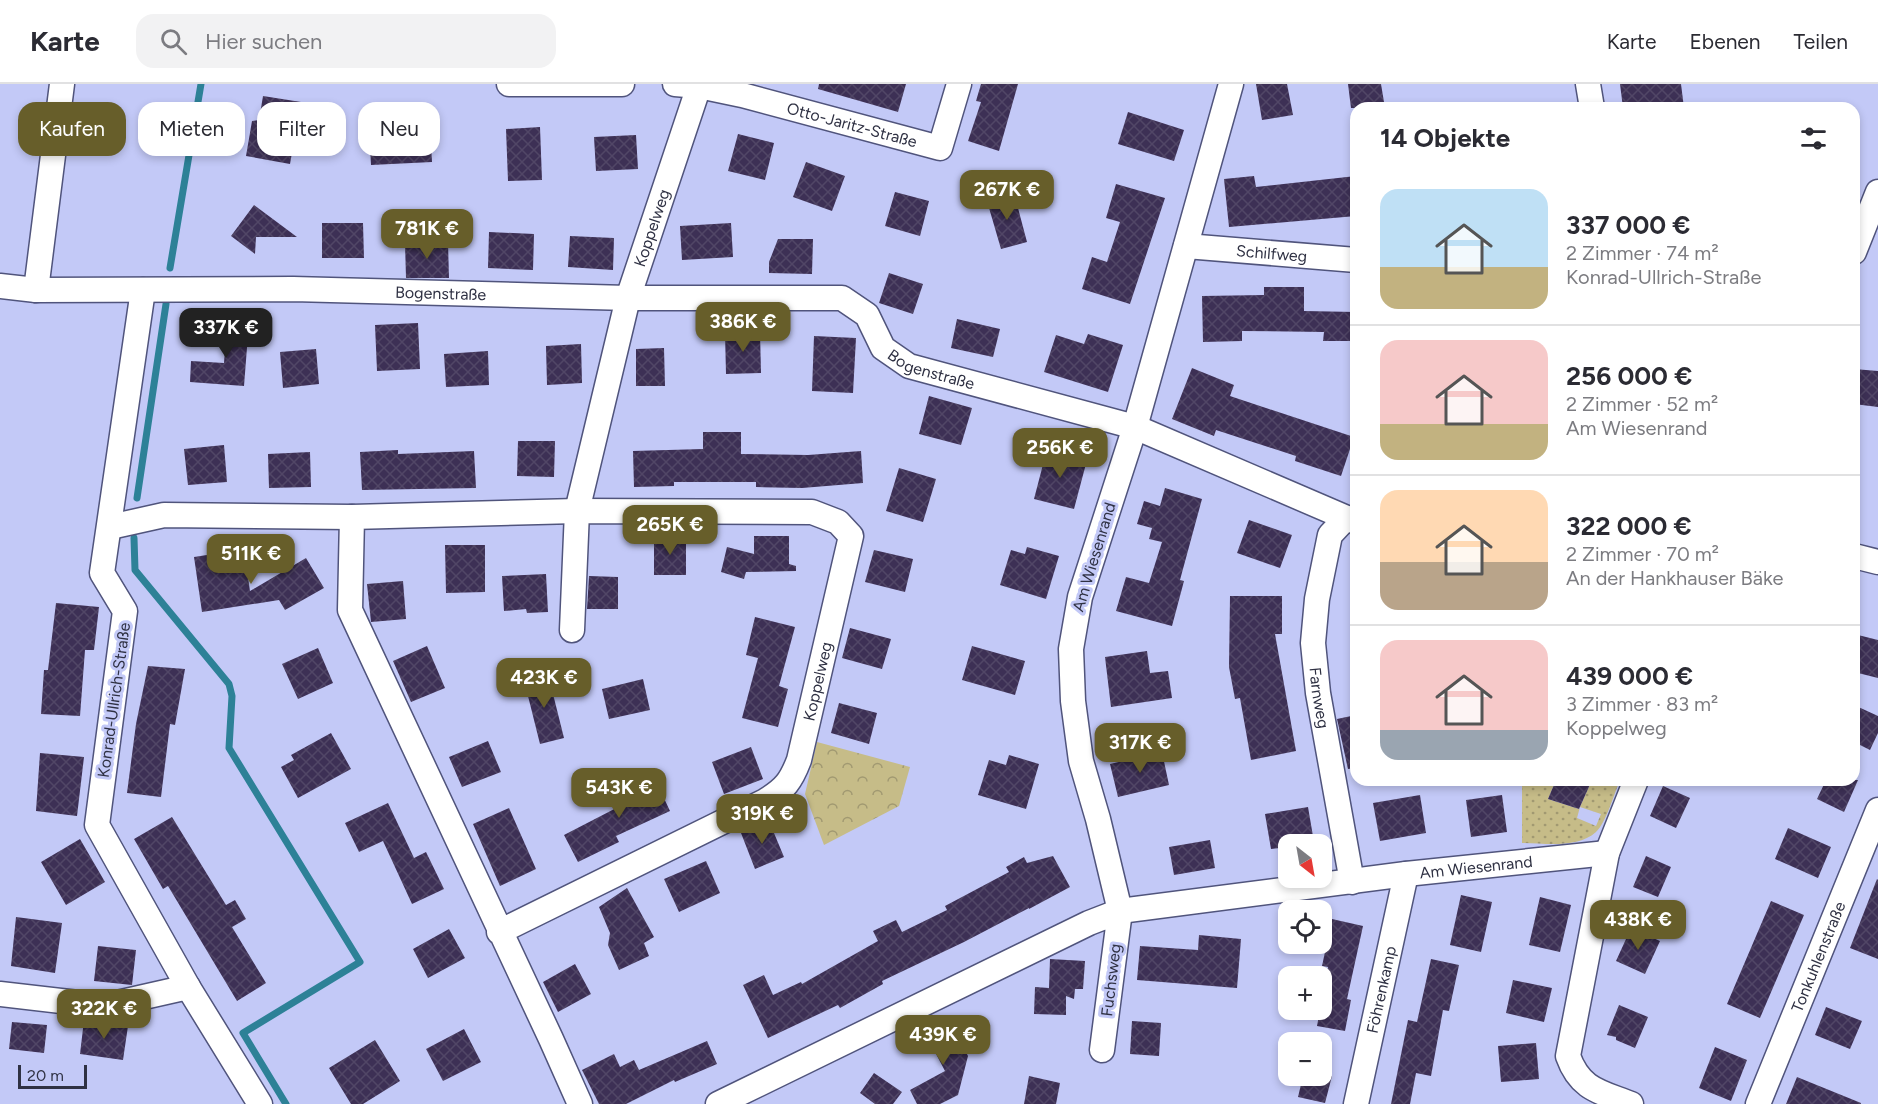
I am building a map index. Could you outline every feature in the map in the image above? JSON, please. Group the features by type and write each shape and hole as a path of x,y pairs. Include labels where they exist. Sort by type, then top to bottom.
{"street":[{"path":"36,290 62,84"},
{"path":"509,84 622,84"},
{"name":"Otto-Jaritz-Straße","path":"687,85 744,90 940,148 959,84"},
{"name":"Am Wiesenrand","path":"1231,84 1135,427 1080,597 1071,649 1073,701 1082,761 1120,910 1406,874 1607,853"},
{"path":"1588,84 1591,102"},
{"name":"Koppelweg","path":"572,630 577,511 628,298 687,85"},
{"path":"1860,237 1878,192"},
{"name":"Schilfweg","path":"1186,246 1350,260"},
{"path":"0,286 36,290 143,290"},
{"name":"Bogenstraße","path":"143,290 293,289 628,298 842,298 867,315 883,348 909,366 1135,427 1350,520"},
{"name":"Konrad-Ullrich-Straße","path":"143,290 102,573 125,611 97,825 189,987 261,1104"},
{"name":"Koppelweg","path":"110,527 164,515 352,517 577,511 812,512 838,522 851,536 799,760 792,779 779,793 765,801 500,932"},
{"path":"352,517 350,610 551,1039 579,1104"},
{"name":"Farnweg","path":"1350,521 1330,535 1317,599 1313,643 1318,693 1352,882"},
{"path":"1860,558 1878,562"},
{"path":"1631,1104 1590,1087 1574,1073 1568,1056 1607,853 1634,786"},
{"name":"Tonkuhlenstraße","path":"1758,1104 1878,810"},
{"name":"Föhrenkamp","path":"1356,1104 1406,874"},
{"path":"718,1104 1078,928 1120,910"},
{"name":"Fuchsweg","path":"1102,1050 1120,910"},
{"path":"0,994 104,1006 189,987"}],"green space":[{"path":"817,742 910,767 899,806 824,845 805,794"},
{"path":"1522,786 1553,786 1548,799 1579,809 1589,786 1618,786 1600,828 1580,841 1560,844 1522,843","holes":["1580,807 1601,814 1596,826 1577,818"]}],"building":[{"path":"819,84 906,84 898,112 818,89"},
{"path":"981,84 1018,84 999,151 968,141 981,102 976,101"},
{"path":"1256,84 1287,84 1293,115 1262,120"},
{"path":"1348,84 1381,84 1384,102 1350,102"},
{"path":"1620,84 1681,84 1683,102 1622,102"},
{"path":"263,96 301,102 262,102"},
{"path":"1128,112 1184,130 1174,161 1118,144"},
{"path":"257,120 257,156 291,156 290,164 246,156 252,121"},
{"path":"540,127 542,180 508,181 506,129"},
{"path":"738,134 774,143 765,180 728,171"},
{"path":"636,135 638,169 596,171 594,137"},
{"path":"370,156 432,156 432,162 371,165"},
{"path":"806,162 845,176 832,211 793,197"},
{"path":"1254,176 1256,187 1350,177 1350,217 1229,227 1224,179"},
{"path":"1116,184 1165,198 1130,304 1082,289 1092,257 1107,262 1120,222 1106,218"},
{"path":"895,192 929,201 920,236 885,226"},
{"path":"1014,193 1027,242 1001,249 987,201"},
{"path":"254,205 297,237 256,237 255,254 231,236"},
{"path":"322,223 363,223 364,258 322,258"},
{"path":"731,223 733,257 682,260 680,226"},
{"path":"489,232 534,234 533,270 488,268"},
{"path":"570,236 614,238 613,270 568,267"},
{"path":"778,239 813,239 812,274 769,273 769,262"},
{"path":"448,242 449,278 406,278 405,243"},
{"path":"889,273 923,284 913,314 879,303"},
{"path":"1264,287 1304,287 1304,311 1350,312 1350,341 1323,341 1324,332 1242,331 1242,341 1203,342 1202,296 1264,295"},
{"path":"957,319 1000,329 993,357 951,348"},
{"path":"227,320 249,322 244,386 190,382 191,361 224,363"},
{"path":"418,323 420,369 377,371 375,325"},
{"path":"760,332 761,373 726,374 725,333"},
{"path":"1088,334 1123,345 1108,392 1044,372 1056,335 1084,344"},
{"path":"814,336 856,338 853,393 812,391"},
{"path":"581,344 582,383 547,385 546,346"},
{"path":"664,348 665,386 636,386 636,349"},
{"path":"316,349 319,384 283,388 280,352"},
{"path":"488,351 489,385 446,387 444,354"},
{"path":"1192,368 1234,385 1230,396 1350,436 1350,449 1341,476 1295,461 1296,456 1216,430 1214,436 1172,419"},
{"path":"1860,370 1878,371 1878,407 1860,405"},
{"path":"929,396 972,408 961,445 919,434"},
{"path":"703,432 741,432 741,454 808,455 861,451 863,483 802,488 756,487 756,482 674,482 674,486 634,487 633,451 703,449"},
{"path":"518,441 555,441 554,477 517,476"},
{"path":"224,445 227,482 188,485 184,449"},
{"path":"1047,449 1087,460 1074,509 1034,499"},
{"path":"398,450 398,454 474,451 476,488 362,490 360,452"},
{"path":"310,452 311,487 269,488 268,454"},
{"path":"899,468 936,479 923,522 886,511"},
{"path":"1165,488 1202,499 1180,580 1184,581 1172,626 1116,611 1126,577 1149,583 1162,542 1149,539 1152,528 1137,524 1144,501 1160,506"},
{"path":"1249,520 1292,535 1280,568 1237,553"},
{"path":"754,536 789,536 789,564 796,566 796,571 746,572 744,579 721,572 727,547 754,554"},
{"path":"654,538 686,538 686,575 654,575"},
{"path":"445,545 485,545 485,592 446,593"},
{"path":"1027,547 1059,556 1046,599 1000,585 1011,550 1025,554"},
{"path":"874,550 913,559 905,592 865,582"},
{"path":"226,552 229,573 247,571 250,591 306,558 324,588 285,610 279,600 202,612 194,557"},
{"path":"546,574 548,612 527,613 526,609 504,611 502,576"},
{"path":"589,576 618,577 618,609 587,609"},
{"path":"403,581 406,619 371,622 367,584"},
{"path":"1230,596 1282,596 1282,634 1275,634 1296,751 1251,760 1240,698 1235,699 1229,667"},
{"path":"56,603 99,607 94,650 85,650 80,716 41,714 44,670 48,670"},
{"path":"755,617 795,627 779,686 788,689 778,727 742,718 758,658 746,655"},
{"path":"850,628 891,639 882,669 842,658"},
{"path":"1860,636 1878,640 1878,678 1860,674"},
{"path":"427,646 445,688 411,702 393,661"},
{"path":"972,646 1025,661 1015,695 962,680"},
{"path":"318,648 333,683 298,699 282,664"},
{"path":"1147,651 1150,673 1168,671 1172,698 1111,707 1105,657"},
{"path":"148,666 185,669 175,725 170,724 161,797 127,793 136,724"},
{"path":"548,674 564,738 540,744 524,680"},
{"path":"643,679 650,710 609,719 602,689"},
{"path":"839,703 877,713 869,744 831,733"},
{"path":"1860,708 1878,716 1878,733 1870,750 1860,745"},
{"path":"1350,716 1350,769 1348,769 1337,719"},
{"path":"331,733 351,769 298,798 281,767 294,760 291,755"},
{"path":"488,741 501,772 462,787 449,757"},
{"path":"751,747 763,779 724,794 712,762"},
{"path":"1162,752 1169,785 1118,797 1110,764"},
{"path":"40,753 84,757 77,816 36,811"},
{"path":"1009,755 1039,764 1026,809 978,795 989,760 1006,765"},
{"path":"653,775 670,811 616,836 619,842 578,862 564,835 624,804 618,791"},
{"path":"1553,786 1589,786 1579,809 1548,799"},
{"path":"1663,786 1690,798 1676,828 1650,816"},
{"path":"1823,786 1855,786 1844,812 1817,799"},
{"path":"1420,795 1426,833 1380,841 1373,803"},
{"path":"1502,795 1507,832 1471,837 1466,800"},
{"path":"388,803 414,858 426,852 444,889 412,904 383,841 359,852 345,823"},
{"path":"1308,807 1313,834 1278,834 1278,848 1271,849 1265,814"},
{"path":"509,808 536,869 500,886 473,824"},
{"path":"172,817 226,905 235,900 246,919 232,927 266,983 237,1001 168,886 163,889 134,839"},
{"path":"769,821 784,857 755,869 741,833"},
{"path":"1788,828 1831,847 1818,878 1775,859"},
{"path":"80,839 105,882 66,905 41,862"},
{"path":"1210,840 1215,868 1174,875 1169,847"},
{"path":"1053,856 1070,887 882,981 883,984 840,1008 838,1005 768,1038 743,985 764,975 773,995 801,982 802,984 878,941 873,931 896,920 902,932 947,910 945,906 1009,872 1006,867 1024,857 1027,863"},
{"path":"1646,856 1671,867 1658,897 1633,887"},
{"path":"706,861 720,893 679,912 664,879"},
{"path":"1878,880 1878,959 1850,948"},
{"path":"627,888 654,937 644,943 649,956 619,970 608,945 610,933 599,907"},
{"path":"1461,895 1492,902 1481,952 1450,945"},
{"path":"1540,897 1571,905 1560,952 1529,945"},
{"path":"1771,901 1804,915 1760,1018 1727,1004"},
{"path":"16,917 62,923 55,973 11,966"},
{"path":"1332,919 1363,926 1347,999 1351,1000 1345,1031 1317,1026 1318,1020 1332,1020 1332,966 1322,966 1325,954 1332,954"},
{"path":"1631,928 1660,941 1645,974 1616,961"},
{"path":"449,929 465,958 428,978 413,949"},
{"path":"1199,935 1241,939 1237,988 1137,980 1140,946 1198,950"},
{"path":"98,946 136,950 132,985 94,981"},
{"path":"1050,959 1085,961 1083,989 1075,989 1074,999 1066,996 1066,1015 1034,1014 1035,987 1049,988"},
{"path":"1431,959 1459,965 1449,1011 1443,1010 1431,1076 1416,1073 1410,1104 1391,1104 1408,1020 1417,1022"},
{"path":"575,964 591,994 558,1012 543,982"},
{"path":"1513,980 1552,988 1544,1022 1506,1013"},
{"path":"1619,1005 1648,1017 1635,1048 1616,1040 1616,1037 1607,1035"},
{"path":"1826,1007 1862,1021 1850,1049 1815,1035"},
{"path":"948,1018 968,1056 958,1095 940,1104 917,1104 910,1090 945,1071 924,1031"},
{"path":"84,1020 128,1026 123,1060 80,1054"},
{"path":"1132,1021 1161,1023 1159,1056 1130,1054"},
{"path":"12,1022 47,1025 44,1053 9,1049"},
{"path":"464,1029 481,1062 443,1081 426,1049"},
{"path":"375,1040 400,1081 363,1104 351,1104 329,1068"},
{"path":"707,1041 717,1064 675,1082 674,1080 626,1104 599,1104 582,1070 614,1054 620,1067 634,1060 639,1070"},
{"path":"1536,1043 1539,1079 1501,1082 1498,1046"},
{"path":"1715,1047 1747,1060 1731,1101 1699,1088"},
{"path":"874,1073 902,1092 893,1104 875,1104 860,1093"},
{"path":"1029,1076 1060,1083 1056,1104 1024,1104"},
{"path":"1797,1077 1861,1103 1861,1104 1786,1104"},
{"path":"1301,1086 1329,1086 1325,1103 1298,1097"}],"waterway":[{"path":"170,268 201,84"},
{"path":"137,498 166,304"},
{"path":"134,538 135,570 229,684 232,696 229,748 360,962 243,1033 286,1104"}]}
